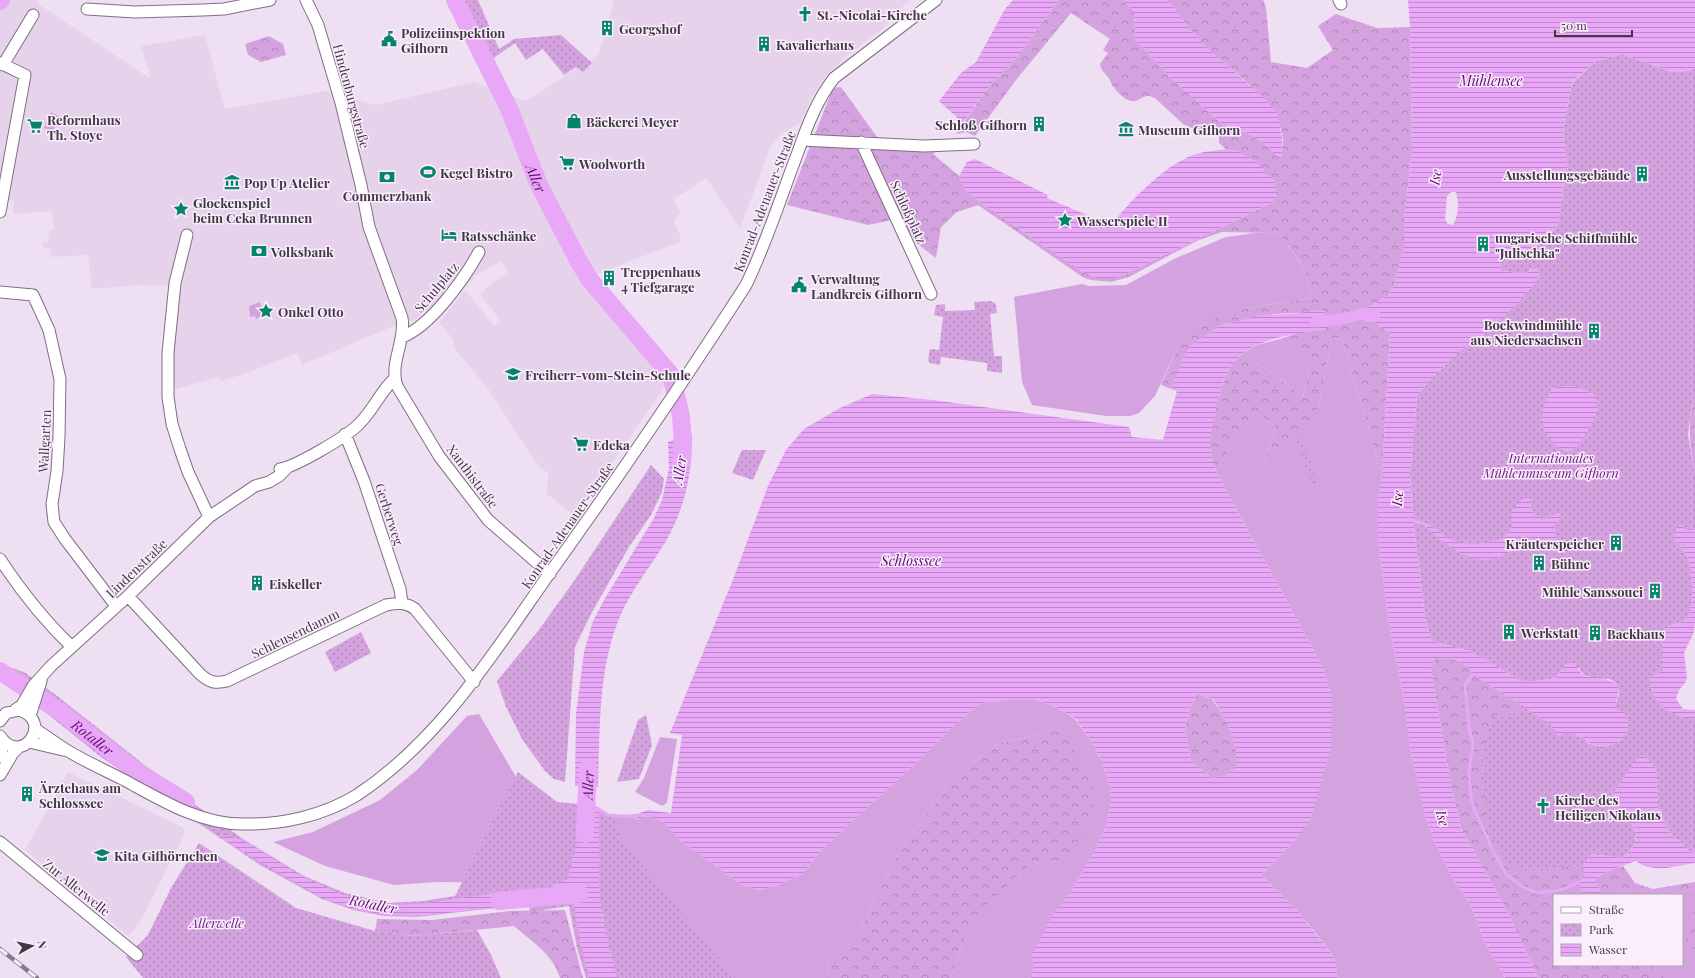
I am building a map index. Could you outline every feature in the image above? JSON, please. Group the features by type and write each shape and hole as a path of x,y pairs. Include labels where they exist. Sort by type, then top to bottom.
{"street":[{"path":"87,9 134,12 224,9 270,0"},
{"name":"Hindenburgstraße","path":"306,0 318,25 341,103 369,227 402,318 402,337"},
{"name":"Konrad-Adenauer-Straße","path":"35,728 70,752 173,806 199,816 240,824 274,822 307,816 327,810 355,796 383,776 435,728 474,682 671,398 746,285 756,265 802,140 822,93 834,78 936,0"},
{"path":"0,212 25,75 1,64 33,15"},
{"path":"802,140 924,146 974,144"},
{"name":"Schloßplatz","path":"861,142 931,294"},
{"path":"187,235 175,283 168,353 168,397 172,424 180,449 188,472 209,518"},
{"name":"Schulplatz","path":"402,337 418,328 437,311 470,267 479,252"},
{"name":"Wallgarten","path":"0,292 33,295 50,330 60,379 59,444 52,504 54,522 64,539 116,606"},
{"path":"394,379 395,366 402,337"},
{"name":"Lindenstraße","path":"15,710 30,699 42,677 51,666 128,596 209,518 256,486 261,479 269,474 279,469 287,468 346,434 358,425 375,404 385,387 394,379"},
{"name":"Xanthistraße","path":"394,379 404,400 439,456 488,520 550,574"},
{"name":"Gerberweg","path":"346,434 367,488 400,589 402,603"},
{"path":"0,559 34,608 72,647"},
{"name":"Schleusendamm","path":"128,596 200,674 207,680 219,683 227,681 386,605 402,603"},
{"path":"402,603 415,609 474,682"},
{"name":"Lindenstraße","path":"30,699 30,716"},
{"path":"0,775 13,753 19,747 29,742 32,738 35,728 34,722 30,716 24,712 15,710 1,717"},
{"path":"2,738 10,746 19,747"},
{"path":"0,757 2,738"},
{"name":"Konrad-Adenauer-Straße","path":"29,742 70,752"},
{"name":"Zur Allerwelle","path":"0,842 137,955"}],"shaded area":[{"path":"0,0 37,0 40,5 151,79 141,46 205,35 225,109 325,91 376,105 474,82 526,101 599,54 614,0 911,0 896,12 891,10 889,15 892,17 886,26 848,55 833,69 822,81 810,101 800,123 782,133 770,148 740,229 706,178 674,199 680,212 674,221 682,241 592,276 570,233 561,238 583,280 669,381 575,516 547,494 548,473 540,467 532,457 489,390 455,349 453,339 439,323 465,290 494,326 501,321 480,294 492,283 508,272 501,261 476,275 471,282 457,278 430,310 416,319 391,327 302,365 297,353 247,373 221,381 218,377 163,393 170,286 139,285 92,289 88,255 51,257 50,248 43,248 42,243 48,242 49,231 54,230 52,211 13,214 14,201 0,200"},
{"name":"Kita Gifhörnchen","path":"68,772 182,827 185,833 139,924 128,936 25,850"}],"green space":[{"path":"463,0 478,0 499,49 514,39 561,35 592,63 583,72 576,67 564,75 543,49 526,60 515,43 491,60"},
{"path":"1059,0 1122,0 1134,11 1135,39 1170,77 1221,123 1233,130 1246,132 1265,144 1280,159 1283,141 1279,124 1270,108 1243,78 1200,41 1167,0 1263,0 1266,7 1271,62 1307,68 1333,50 1318,26 1336,14 1377,28 1410,27 1412,151 1404,217 1404,247 1395,282 1388,296 1364,309 1364,321 1376,323 1390,333 1382,475 1342,339 1332,338 1319,407 1299,436 1263,469 1276,427 1254,412 1216,471 1210,447 1210,436 1221,389 1234,362 1243,353 1303,396 1310,366 1280,339 1303,331 1326,327 1328,320 1322,310 1313,312 1274,314 1222,325 1193,344 1186,353 1171,389 1161,385 1178,347 1191,331 1218,317 1247,308 1311,298 1307,278 1300,262 1278,233 1222,232 1199,240 1129,277 1111,282 1084,278 978,205 957,212 941,227 936,258 916,243 901,218 868,225 787,205 833,88 841,87 885,148 939,150 933,154 959,176 965,190 984,205 1081,271 1093,276 1108,278 1126,274 1273,202 1240,152 1226,149 1219,143 1219,131 1194,129 1183,124 1155,98 1144,96 1132,101 1119,93 1102,70 1100,64 1108,53 1103,50 1110,39 1071,13 1016,80 975,136 966,132 956,134 987,89 1016,58"},
{"path":"269,36 283,44 286,55 261,62 248,55 245,44"},
{"name":"Internationales Mühlenmuseum Gifhorn","path":"1622,54 1672,72 1695,69 1695,396 1691,410 1688,435 1695,473 1695,530 1687,531 1683,529 1674,538 1687,556 1689,562 1692,579 1692,598 1689,615 1686,620 1681,623 1671,625 1663,634 1662,671 1654,676 1680,716 1695,719 1695,853 1691,853 1680,841 1673,837 1662,817 1658,806 1657,775 1654,766 1616,803 1632,824 1636,838 1634,845 1621,858 1591,854 1583,866 1523,870 1506,862 1489,832 1484,788 1483,751 1492,718 1500,714 1507,718 1526,708 1549,723 1584,738 1590,745 1615,709 1619,691 1616,684 1612,680 1588,676 1583,674 1579,668 1566,664 1556,678 1537,681 1522,681 1469,651 1432,641 1426,622 1414,528 1410,475 1417,396 1431,379 1460,351 1481,338 1535,284 1539,276 1539,271 1531,269 1526,274 1502,271 1500,265 1511,245 1526,252 1536,246 1556,229 1559,220 1563,189 1568,171 1563,132 1572,83 1596,61"},
{"path":"51,112 60,117 53,131 44,128"},
{"path":"1255,233 1278,233 1304,270 1311,298 1247,308 1205,324 1178,347 1155,396 1139,413 1130,416 1106,416 1032,405 1022,382 1014,297 1082,284 1089,286 1126,285 1176,258 1226,237"},
{"path":"991,301 996,304 997,313 990,314 994,356 1002,356 1002,373 987,371 987,363 941,357 940,365 930,363 928,360 930,349 939,350 943,317 934,315 936,305 945,304 945,311 975,310 974,302"},
{"path":"260,302 263,315 256,319 255,316 250,317 249,306"},
{"path":"1332,338 1342,339 1382,475 1378,499 1378,540 1390,630 1405,705 1410,749 1425,815 1434,841 1456,883 1471,906 1484,940 1505,978 1338,978 1334,957 1297,910 1261,875 1297,838 1332,698 1323,668 1216,471 1254,412 1276,427 1263,469 1319,407"},
{"path":"1280,339 1310,366 1303,396 1243,353 1257,345"},
{"path":"1695,396 1695,473 1690,443 1690,416"},
{"path":"1302,438 1318,485 1313,487 1297,440"},
{"path":"742,450 766,450 753,480 732,473"},
{"path":"651,465 664,479 662,492 651,515 629,547 591,614 575,647 565,782 554,779 545,771 522,739 506,707 497,681 538,631 574,581"},
{"path":"361,632 371,653 335,672 325,652"},
{"path":"1449,658 1464,663 1473,674 1526,708 1507,718 1556,867 1583,866 1585,875 1600,892 1595,879 1608,871 1623,866 1635,883 1653,889 1695,882 1695,889 1672,894 1553,894 1553,966 1655,966 1654,971 1669,978 1538,978 1508,913 1461,828 1452,791 1431,669 1435,659"},
{"path":"0,664 24,672 56,695 190,801 243,839 304,876 345,893 388,903 423,901 455,896 518,772 557,802 594,805 616,822 622,840 734,978 586,978 577,948 569,906 530,912 529,904 417,917 385,916 353,910 322,899 260,865 101,757 14,687 0,680"},
{"path":"1198,693 1212,699 1226,720 1236,748 1236,767 1225,776 1212,778 1191,761 1185,729 1190,708"},
{"path":"1009,700 1036,700 1056,707 1074,718 1091,741 1104,767 1110,787 1111,802 1106,827 1096,849 1072,890 1054,913 1031,978 951,978 962,943 984,907 1032,863 1059,861 1044,733 997,744 955,776 898,854 854,942 829,954 828,978 617,978 599,817 637,814 636,820 644,817 654,818 663,822 681,841 741,884 759,890 778,885 803,873 820,851 916,763 950,729 981,703"},
{"path":"479,714 516,777 508,883 438,882 394,885 325,866 273,842 313,832 380,800 417,770 467,716"},
{"path":"646,715 652,745 639,779 617,782 638,720"},
{"path":"1061,731 1077,755 1094,789 1093,812 1073,851 1059,861 1032,863 985,907 962,943 951,978 828,978 829,954 854,942 898,854 955,776 997,744 1044,733"},
{"path":"660,737 677,739 667,803 662,806 635,792 644,778"},
{"name":"Allerwelle","path":"199,843 296,908 375,931 412,936 477,930 491,955 501,978 143,978 126,957 148,935 171,888"},
{"path":"1695,889 1695,908 1686,943 1695,950 1695,978 1669,978 1654,971 1655,966 1683,966 1683,894 1672,894"},
{"path":"1695,908 1695,950 1685,943"},
{"path":"565,910 583,978 560,978 557,969 547,955 514,926 412,936 375,931 377,919 432,920 511,911"}],"water":[{"path":"1013,0 1059,0 1016,58 987,89 963,123 939,101 961,73 976,62 1005,9"},
{"path":"1122,0 1167,0 1200,41 1264,98 1277,113 1283,149 1280,159 1265,144 1246,132 1233,130 1221,123 1170,77 1135,39 1134,11"},
{"name":"Mühlensee","path":"1408,0 1695,0 1695,69 1672,72 1622,54 1596,61 1572,82 1563,132 1568,171 1563,189 1559,220 1556,229 1536,246 1526,252 1511,245 1500,265 1502,271 1526,274 1535,267 1539,271 1539,276 1535,284 1512,309 1481,338 1460,351 1431,379 1417,396 1410,475 1414,528 1426,622 1432,641 1469,651 1522,681 1537,681 1556,678 1566,664 1571,662 1575,663 1581,673 1587,677 1601,677 1617,684 1618,694 1615,709 1623,711 1627,720 1627,733 1624,738 1614,744 1599,749 1576,734 1571,733 1558,736 1549,723 1473,674 1457,660 1435,659 1431,669 1452,791 1461,828 1508,913 1538,978 1505,978 1484,940 1471,906 1456,883 1434,841 1425,815 1410,749 1405,705 1390,630 1378,540 1378,499 1382,475 1390,333 1376,323 1364,321 1362,314 1364,309 1388,296 1395,282 1404,247 1404,217 1412,151 1410,27","holes":["1451,192 1456,192 1458,209 1453,225 1448,224 1445,220 1447,196"]},
{"path":"1226,149 1240,152 1254,160 1275,181 1277,195 1273,202 1126,274 1114,278 1097,278 1081,271 984,205 965,190 959,176 967,162 975,159 1048,195 1047,198 1087,215 1087,220 1091,224 1106,227 1112,224 1138,195 1171,167 1193,155"},
{"name":"Schlosssee","path":"1322,310 1329,318 1330,324 1325,330 1294,334 1261,343 1243,353 1236,360 1230,368 1222,386 1210,447 1216,471 1323,668 1332,698 1331,747 1311,819 1297,838 1261,875 1297,910 1334,957 1338,978 1031,978 1034,966 1031,956 1054,913 1072,890 1096,849 1106,827 1111,802 1110,787 1104,767 1091,741 1075,718 1056,707 1036,700 1009,700 981,703 950,729 916,763 820,851 803,873 778,885 759,890 741,884 681,841 663,822 654,818 644,817 636,820 637,814 648,810 671,813 682,735 670,733 732,582 768,486 786,450 804,429 838,409 872,394 933,400 1129,427 1132,437 1163,440 1177,391 1171,389 1186,352 1193,344 1222,325 1261,315 1289,314","holes":["1198,693 1213,699 1226,720 1236,748 1236,766 1225,776 1212,778 1191,761 1185,729 1190,708"]},
{"path":"1563,386 1574,386 1594,394 1598,407 1597,413 1582,440 1569,451 1558,448 1553,443 1542,423 1543,410 1551,389"},
{"path":"692,433 689,475 683,502 673,528 625,606 613,636 604,678 600,722 598,787 594,787 593,791 578,791 578,786 575,786 576,714 584,652 593,621 604,600 654,518 662,500 669,469 668,442"},
{"path":"1527,496 1531,499 1533,512 1541,518 1544,519 1559,512 1562,516 1554,526 1556,532 1555,542 1549,548 1539,549 1521,544 1497,558 1484,560 1475,559 1466,556 1449,546 1427,528 1427,525 1430,525 1449,538 1463,543 1478,544 1494,541 1501,538 1511,528 1511,512 1517,504"},
{"path":"1680,524 1683,526 1683,529 1687,531 1695,530 1695,621 1694,632 1684,653 1687,678 1679,690 1676,699 1683,709 1695,710 1695,719 1681,717 1662,706 1654,695 1650,683 1651,677 1662,671 1662,650 1665,627 1684,621 1689,614 1691,607 1691,570 1687,556 1674,538 1675,531"},
{"path":"1644,755 1654,766 1657,775 1658,806 1662,817 1673,837 1680,841 1691,853 1695,853 1695,863 1657,868 1643,865 1636,861 1608,871 1595,879 1601,893 1582,894 1579,882 1585,875 1583,866 1591,854 1621,858 1635,843 1636,835 1629,819 1611,796 1639,756"},
{"path":"577,810 599,810 599,888 606,934 617,978 589,978 578,933 573,902 556,902 552,885 568,879 575,850"},
{"path":"215,835 237,838 248,843 307,879 344,895 387,905 421,904 522,889 525,905 416,916 385,915 353,909 320,897"}],"waterway":[{"name":"Aller","path":"455,0 510,111 539,185 578,260 590,280 671,375 681,416 683,444 681,461"},
{"path":"1315,322 1343,319 1362,314 1375,315"},
{"path":"1409,519 1427,525"},
{"name":"Rotaller","path":"0,671 62,713 136,771 186,802"},
{"path":"1473,674 1465,685 1469,728 1473,743 1469,772 1472,804 1494,853 1506,874 1523,887 1537,893 1561,890 1579,882"},
{"name":"Aller","path":"585,834 588,767"},
{"path":"586,806 597,808 608,815 636,817"},
{"name":"Rotaller","path":"499,901 579,894"}],"railway":[{"path":"0,949 37,978"}],"place":[{"name":"St.-Nicolai-Kirche","path":"805,14"},
{"name":"Georgshof","path":"607,28"},
{"name":"Polizeiinspektion Gifhorn","path":"389,39"},
{"name":"Kavalierhaus","path":"764,44"},
{"name":"Bäckerei Meyer","path":"574,121"},
{"name":"Schloß Gifhorn","path":"1039,124"},
{"name":"Reformhaus Th. Stoye","path":"35,126"},
{"name":"Museum Gifhorn","path":"1126,129"},
{"name":"Woolworth","path":"567,163"},
{"name":"Kegel Bistro","path":"428,172"},
{"name":"Ausstellungsgebäude","path":"1642,174"},
{"name":"Commerzbank","path":"387,177"},
{"name":"Pop Up Atelier","path":"232,182"},
{"name":"Glockenspiel beim Ceka Brunnen","path":"181,209"},
{"name":"Wasserspiele II","path":"1065,220"},
{"name":"Ratsschänke","path":"449,235"},
{"name":"ungarische Schiffmühle \"Julischka\"","path":"1483,244"},
{"name":"Volksbank","path":"259,251"},
{"name":"Treppenhaus 4 Tiefgarage","path":"609,278"},
{"name":"Verwaltung Landkreis Gifhorn","path":"799,285"},
{"name":"Onkel Otto","path":"266,311"},
{"name":"Bockwindmühle aus Niedersachsen","path":"1594,331"},
{"name":"Freiherr-vom-Stein-Schule","path":"513,374"},
{"name":"Edeka","path":"581,444"},
{"name":"Kräuterspeicher","path":"1616,543"},
{"name":"Bühne","path":"1539,563"},
{"name":"Eiskeller","path":"257,583"},
{"name":"Mühle Sanssouci","path":"1655,591"},
{"name":"Werkstatt","path":"1509,632"},
{"name":"Backhaus","path":"1595,633"},
{"name":"Ärztehaus am Schlosssee","path":"27,794"},
{"name":"Kirche des Heiligen Nikolaus","path":"1543,806"},
{"name":"Kita Gifhörnchen","path":"102,855"}],"water label":[{"name":"Ise","path":"1435,177"},
{"name":"Ise","path":"1397,498"},
{"name":"Ise","path":"1443,818"}]}
